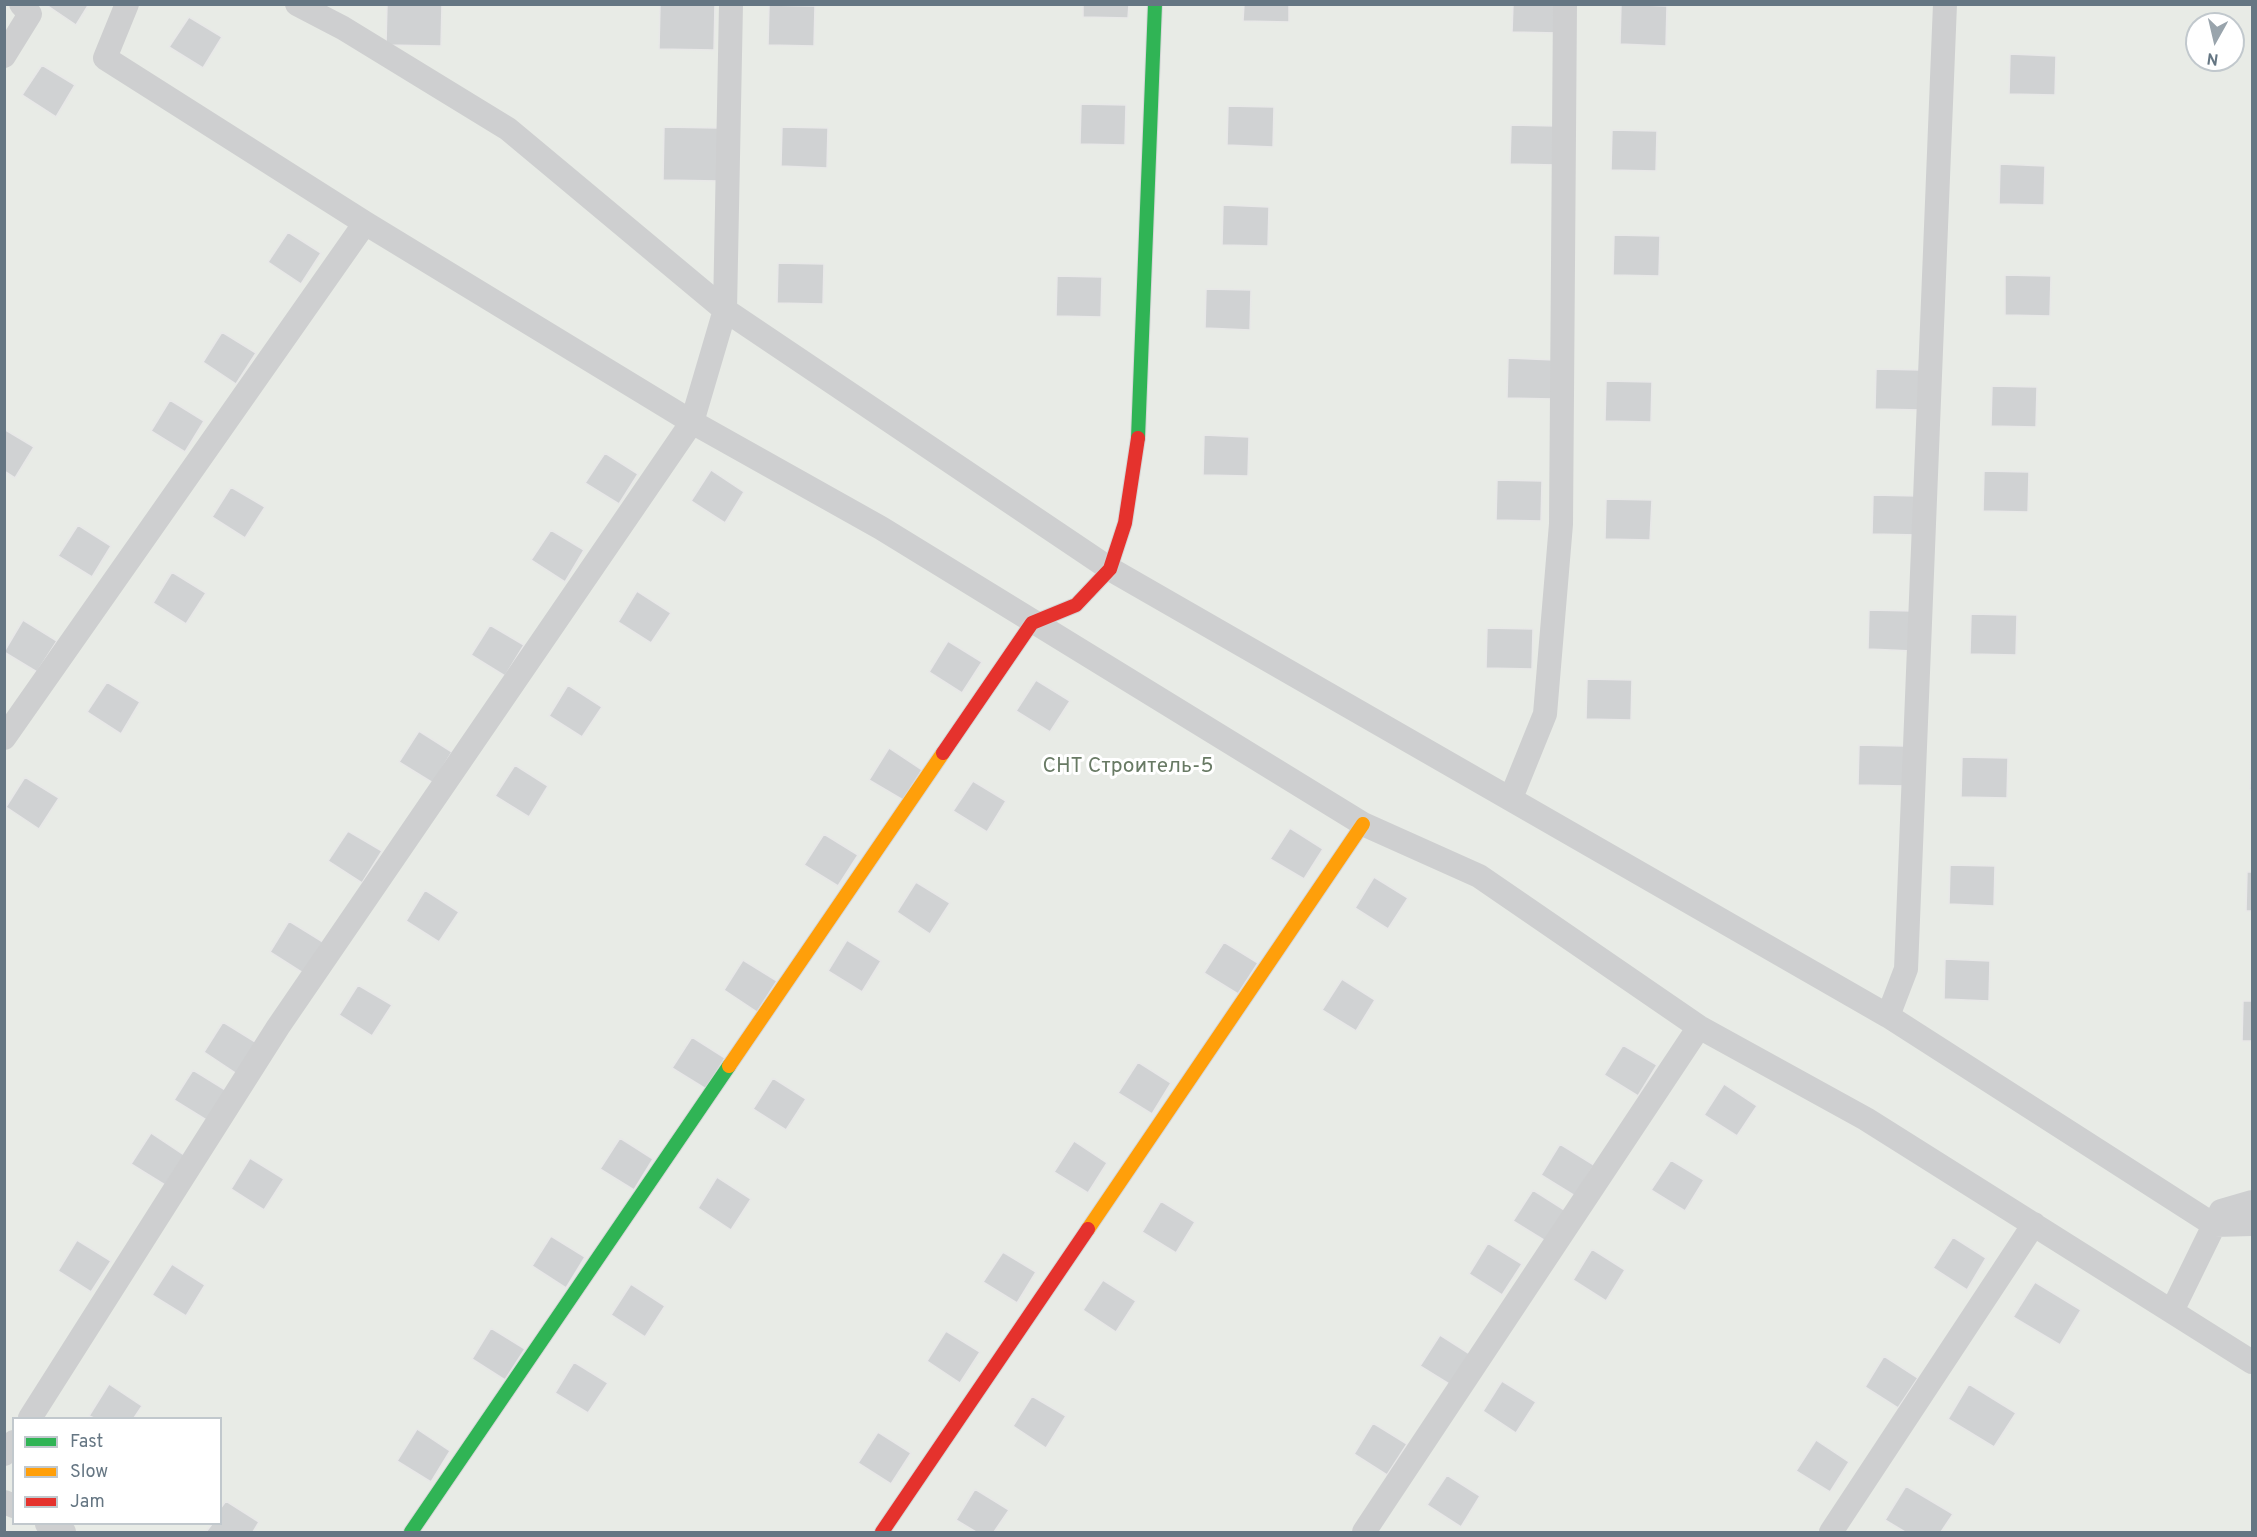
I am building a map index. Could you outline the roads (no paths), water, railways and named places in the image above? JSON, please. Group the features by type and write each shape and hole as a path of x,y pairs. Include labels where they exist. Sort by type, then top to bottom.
{"street":[{"path":"411,1533 1032,623 1076,605 1110,569 1125,523 1138,449 1155,4"},
{"path":"882,1533 1362,824"}],"lane":[{"path":"4,56 30,14 21,4"},
{"path":"127,4 105,58 365,223 692,422 881,528 1362,824 1479,876 1699,1027 1866,1119 2253,1362"},
{"path":"297,4 343,16 508,129 725,310 1110,569 1888,1016 2214,1225 2253,1224"},
{"path":"31,1417 278,1027 692,422 725,310 731,4"},
{"path":"1511,798 1545,714 1561,524 1565,4"},
{"path":"1888,1016 1906,969 1945,4"},
{"path":"4,738 365,223"},
{"path":"1364,1533 1699,1027"},
{"path":"2172,1311 2221,1211 2253,1202"},
{"path":"1831,1533 2034,1224"},
{"path":"49,1525 64,1533"}],"park label":[{"name":"СНТ Строитель-5","path":"1128,768"}]}
